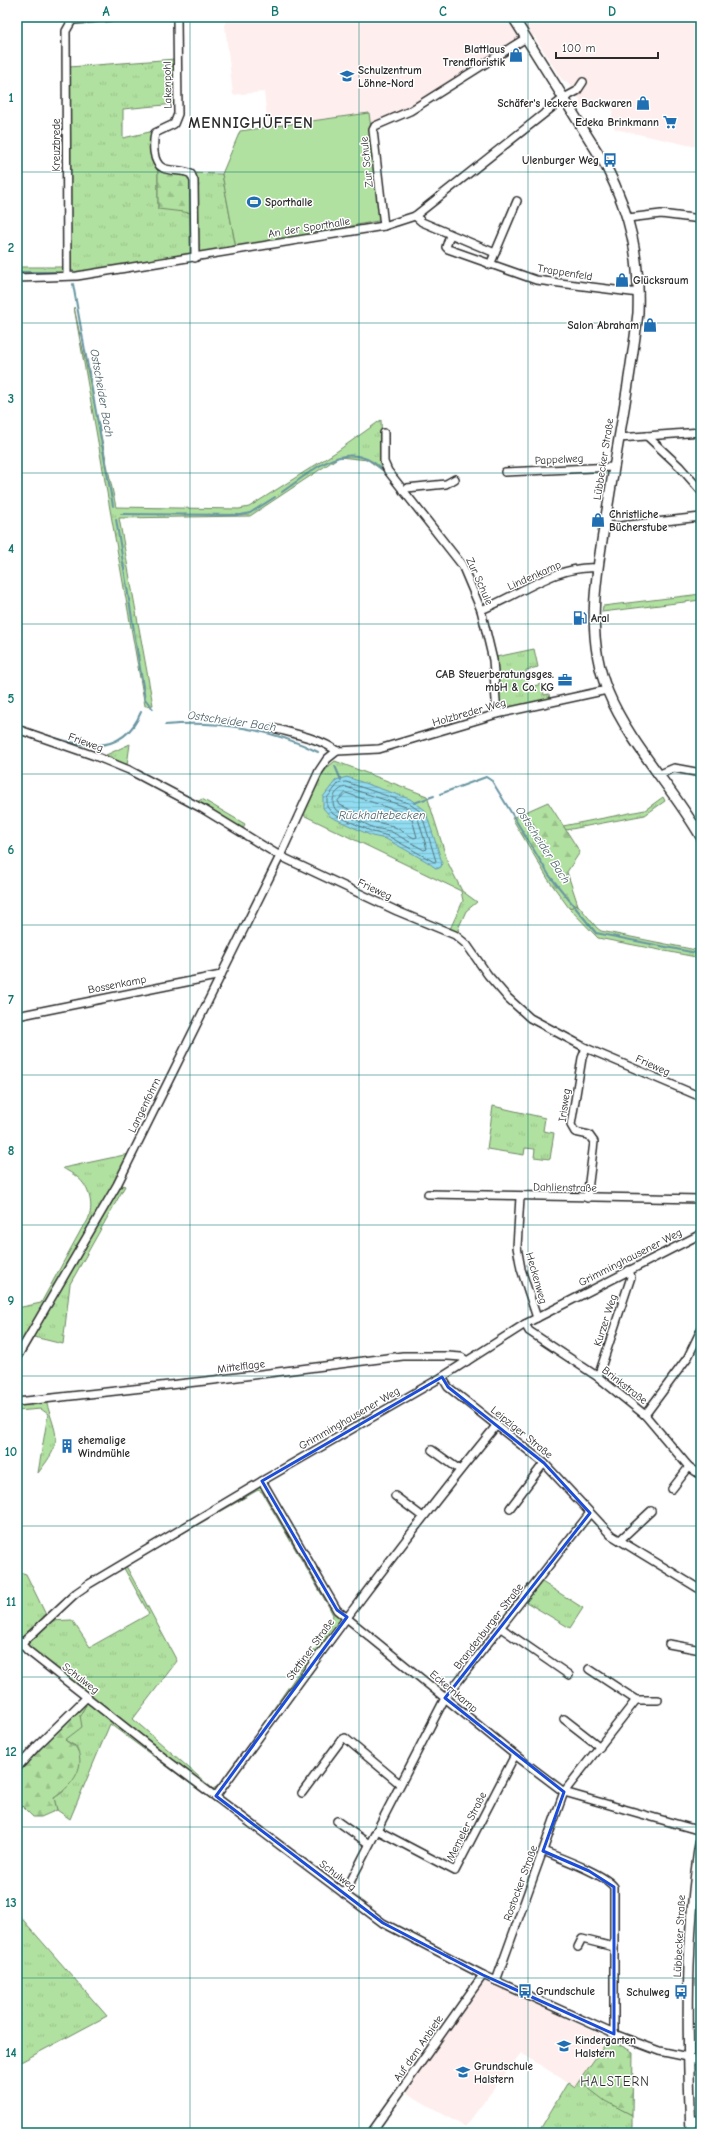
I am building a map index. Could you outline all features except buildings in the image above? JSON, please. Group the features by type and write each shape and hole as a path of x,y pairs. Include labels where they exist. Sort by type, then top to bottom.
{"main road":[{"name":"Lübbecker Straße","path":"513,17 606,166 617,188 628,218 637,261 639,293 635,339 598,568 594,623 595,642 606,690 625,725 698,824 701,836"},
{"name":"Lübbecker Straße","path":"691,2133 688,2058 688,1986 701,1837"},
{"path":"691,2121 701,2121"}],"street":[{"path":"74,19 110,17"},
{"name":"Lakenpohl","path":"177,17 178,114 174,124 155,133 154,151 159,165 164,168 186,171 191,174 194,181 195,258"},
{"name":"Kreuzbrede","path":"68,275 66,31 69,24 74,19"},
{"name":"Zur Schule","path":"384,226 373,130 375,126 410,111 526,38"},
{"path":"564,98 577,91 583,82"},
{"name":"An der Sporthalle","path":"17,278 68,275 78,276 195,258 384,226 415,216 564,98"},
{"path":"490,265 517,202"},
{"path":"628,218 661,214 701,219"},
{"path":"415,216 422,222 450,235 495,253"},
{"name":"Trappenfeld","path":"450,235 446,247 448,249 536,280 639,293"},
{"path":"619,438 701,432"},
{"name":"Zur Schule","path":"384,433 384,462 392,478 457,557 482,610 494,660 497,714"},
{"path":"647,436 680,467 701,491"},
{"name":"Pappelweg","path":"505,472 614,467"},
{"path":"403,491 407,488 446,484 455,479"},
{"path":"605,525 620,526 701,517"},
{"name":"Lindenkamp","path":"482,610 561,574 583,567 598,568"},
{"name":"Holzbreder Weg","path":"337,752 378,749 497,714 606,690"},
{"path":"273,728 309,738 330,746 337,752 327,759 319,771 280,856"},
{"name":"Frieweg","path":"17,729 95,756 129,770 203,809 280,856 397,911 455,936 466,945 488,975 508,998 530,1018 586,1048 701,1097"},
{"path":"660,774 674,768 701,773"},
{"name":"Langenfohrn","path":"17,1357 117,1185 280,856"},
{"name":"Bossenkamp","path":"17,1016 221,975"},
{"name":"Irisweg","path":"586,1048 582,1058 571,1125 574,1132 589,1135 594,1142 587,1198"},
{"name":"Dahlienstraße","path":"428,1194 520,1197 701,1199"},
{"name":"Heckenweg","path":"520,1197 517,1247 521,1269 537,1318"},
{"name":"Grimminghausener Weg","path":"19,1644 76,1593 262,1481 442,1377 525,1324 701,1234"},
{"name":"Kurzer Weg","path":"598,1378 631,1277 629,1270"},
{"name":"Brinkstraße","path":"525,1324 529,1331 598,1378 645,1414 688,1468 701,1476"},
{"path":"645,1414 688,1357 701,1330"},
{"name":"Mittelflage","path":"17,1402 214,1380 403,1356 462,1357 466,1361"},
{"name":"Leipziger Straße","path":"442,1377 448,1387 544,1463 590,1514 612,1535 701,1590"},
{"name":"Stettiner Straße","path":"216,1796 347,1617 423,1517 496,1426"},
{"path":"432,1450 460,1470"},
{"path":"510,1508 544,1463"},
{"path":"672,1489 688,1468"},
{"name":"Eckernkamp","path":"262,1481 337,1610 514,1755 564,1792 701,1831"},
{"path":"395,1496 423,1517"},
{"path":"620,1540 651,1511"},
{"name":"Brandenburger Straße","path":"344,1894 445,1698 590,1514"},
{"path":"501,1628 569,1675"},
{"name":"Schulweg","path":"19,1644 383,1923 483,1975 614,2034 659,2051 701,2062"},
{"path":"669,1644 701,1650"},
{"path":"589,1669 636,1700 658,1700"},
{"path":"17,1768 37,1746 87,1697"},
{"name":"Rostocker Straße","path":"496,1981 564,1792 636,1700"},
{"path":"564,1719 600,1747"},
{"path":"302,1793 342,1739 346,1738 400,1784"},
{"name":"Memeler Straße","path":"377,1830 454,1871 514,1755"},
{"path":"337,1822 370,1844"},
{"path":"543,1851 611,1882 615,1891 614,2034"},
{"path":"578,1946 582,1939 614,1947"},
{"name":"Auf dem Anbiete","path":"371,2133 483,1975"}],"highlighted area":[{"path":"442,1377 448,1387 544,1463 590,1513 445,1698 564,1792 543,1851 589,1871 614,1887 614,2034 483,1975 383,1923 216,1796 347,1617 337,1610 262,1481"}],"shaded area":[{"path":"224,17 701,17 701,148 615,129 611,119 613,109 589,103 581,108 580,100 568,82 562,80 534,36 488,61 410,110 371,125 369,113 268,127 264,92 233,95"},
{"name":"Grundschule Halstern","path":"486,1979 609,2039 575,2087 521,2053 465,2127 405,2092"}],"green space":[{"path":"175,59 175,104 123,109 123,138 154,131 158,166 158,209 186,173 222,174 236,248 77,273 70,269 69,67"},
{"path":"369,113 383,220 236,248 222,174 240,131"},
{"path":"158,166 186,173 192,182 192,213 158,209"},
{"path":"17,267 65,267 63,274 17,274"},
{"path":"74,307 116,507 239,509 249,507 336,452 381,420 383,471 368,460 339,457 250,516 119,518 153,705 145,706"},
{"path":"701,594 701,600 602,612 603,606"},
{"path":"534,649 538,667 526,670 529,687 542,684 544,695 549,694 550,700 504,709 500,706 496,657"},
{"path":"130,744 127,765 106,755"},
{"path":"335,761 427,796 448,863 462,891 477,902 466,911 458,929 460,935 450,929 463,901 461,891 303,815 312,793 324,772"},
{"path":"663,797 665,801 645,815 566,830 563,826 645,810"},
{"path":"202,799 245,824 242,830 197,802"},
{"path":"548,802 580,852 567,872 578,905 569,908 548,879 512,818"},
{"path":"578,905 601,931 701,951 701,958 598,938 569,908"},
{"path":"493,1106 545,1118 543,1131 554,1133 550,1159 534,1157 535,1149 525,1148 524,1155 487,1149"},
{"path":"129,1154 116,1182 125,1186 70,1284 63,1344 34,1337 17,1366 17,1308 41,1303 89,1218 91,1206 89,1194 86,1188 79,1178 63,1168"},
{"path":"46,1401 56,1439 52,1453 38,1473 48,1414 41,1409 17,1411 17,1403"},
{"path":"258,1480 349,1622 216,1803 110,1724 70,1819 57,1810 54,1798 63,1792 77,1747 65,1740 86,1705 76,1704 83,1697 20,1648 17,1650 17,1571 26,1574 49,1621 72,1620 90,1647 149,1614 120,1561","holes":["258,1490 262,1492 333,1615 329,1629 221,1784 213,1789 133,1719 177,1661 126,1566"]},
{"path":"542,1582 583,1608 570,1628 526,1602"},
{"path":"76,1704 86,1705 80,1715 82,1727 65,1740 77,1749 80,1764 78,1771 71,1783 54,1798 57,1810 41,1817 33,1817 22,1806 17,1809 17,1764"},
{"path":"17,1913 107,2016 17,2064"},
{"path":"609,2039 633,2052 632,2115 605,2101 579,2081"},
{"path":"579,2081 606,2101 632,2115 632,2133 538,2133 568,2082 575,2087"}],"water":[{"name":"Rückhaltebecken","path":"347,777 410,799 425,810 442,862 441,867 437,869 426,861 386,839 372,836 331,817 323,808 323,797 336,780"}],"waterway":[{"name":"Ostscheider Bach","path":"17,272 55,272"},
{"name":"Ostscheider Bach","path":"73,284 113,506"},
{"path":"282,492 318,467 330,460 343,456 356,456 369,460 382,469"},
{"path":"121,514 241,515 250,513 275,497"},
{"name":"Ostscheider Bach","path":"116,519 145,699 153,709"},
{"path":"28,729 76,743 91,745 106,744 120,739 131,728 141,712"},
{"name":"Ostscheider Bach","path":"165,725 204,724 243,728 282,737 318,752"},
{"name":"Ostscheider Bach","path":"335,766 341,780"},
{"name":"Ostscheider Bach","path":"440,794 486,777 492,781 549,875 596,933 701,954"},
{"name":"Ostscheider Bach","path":"414,803 434,796"}],"place":[{"name":"Blattlaus Trendfloristik","path":"516,55"},
{"name":"Schulzentrum Löhne-Nord","path":"347,76"},
{"name":"Schäfer's leckere Backwaren","path":"643,103"},
{"name":"Edeka Brinkmann","path":"670,122"},
{"name":"Ulenburger Weg","path":"610,160"},
{"name":"Sporthalle","path":"254,202"},
{"name":"Glücksraum","path":"622,280"},
{"name":"Salon Abraham","path":"650,325"},
{"name":"Christliche Bücherstube","path":"598,520"},
{"name":"Aral","path":"580,618"},
{"name":"CAB Steuerberatungsges. mbH & Co. KG","path":"565,680"},
{"name":"ehemalige Windmühle","path":"67,1446"},
{"name":"Grundschule","path":"525,1991"},
{"name":"Schulweg","path":"681,1992"},
{"name":"Kindergarten Halstern","path":"564,2046"},
{"name":"Grundschule Halstern","path":"463,2072"}],"district":[{"name":"MENNIGHÜFFEN","path":"251,123"},
{"name":"HALSTERN","path":"615,2081"}]}
